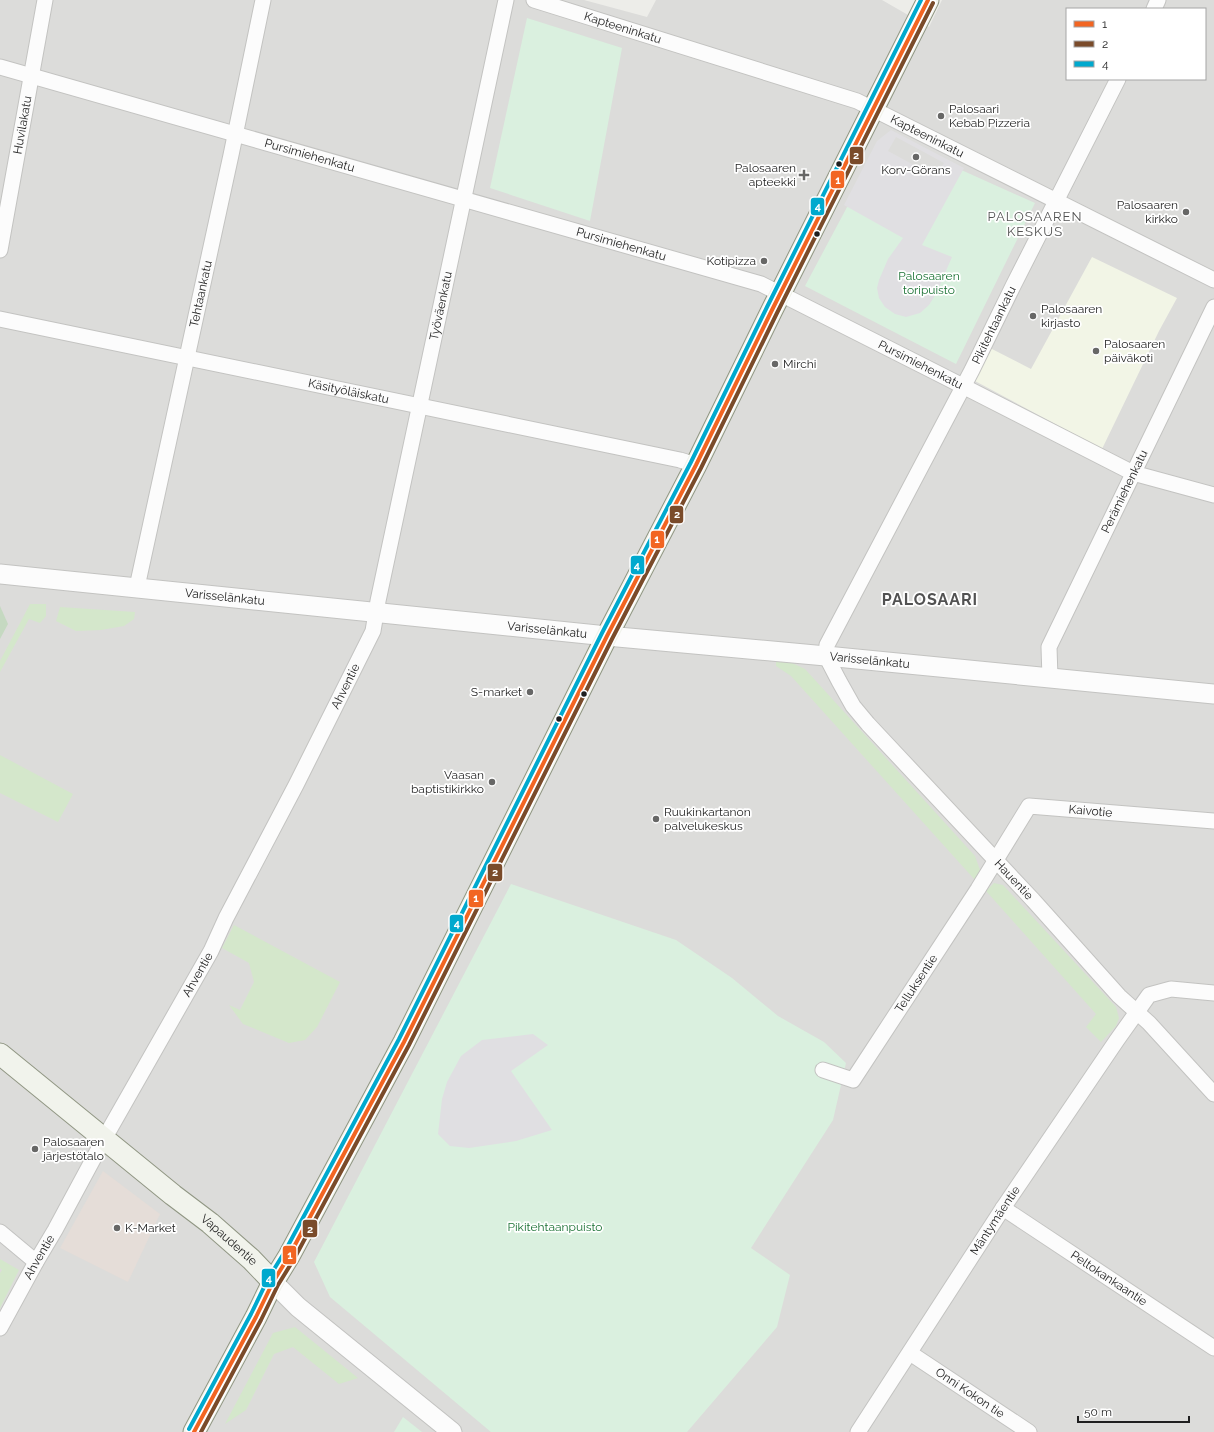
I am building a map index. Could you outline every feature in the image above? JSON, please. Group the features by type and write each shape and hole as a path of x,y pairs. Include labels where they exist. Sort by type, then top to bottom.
{"main road":[{"path":"194,1432 256,1317 273,1282 289,1256 404,1042 607,636 696,465 928,0"},
{"name":"Vapaudentie","path":"0,1054 210,1223 251,1259 273,1282"}],"street":[{"name":"Huvilakatu","path":"0,250 45,0"},
{"name":"Tehtaankatu","path":"137,587 263,0"},
{"name":"Työväenkatu","path":"376,611 506,0"},
{"name":"Kapteeninkatu","path":"534,0 852,99 1214,280"},
{"name":"Pursimiehenkatu","path":"0,67 761,284 1133,473 1214,495"},
{"name":"Pikitehtaankatu","path":"826,656 827,645 964,386 1117,80"},
{"name":"Perämiehenkatu","path":"1050,678 1049,647 1214,307"},
{"name":"Käsityöläiskatu","path":"0,319 680,460 696,465"},
{"name":"Varisselänkatu","path":"0,574 376,611 607,636 1214,694"},
{"name":"Ahventie","path":"0,1328 104,1139 211,951 226,918 299,779 373,631 376,611"},
{"name":"Hauentie","path":"826,656 853,706 995,859 1119,996 1154,1029 1214,1094"},
{"name":"Kaivotie","path":"995,859 1029,806 1214,820"},
{"name":"Telluksentie","path":"823,1070 853,1080 978,889 995,859"},
{"name":"Mäntymäentie","path":"858,1432 1003,1208 1149,995 1171,989 1214,993"},
{"name":"Peltokankaantie","path":"1003,1208 1214,1348"},
{"path":"0,1232 36,1262"},
{"name":"Vapaudentie","path":"273,1282 298,1307 452,1432"},
{"name":"Onni Kokon tie","path":"910,1353 1029,1432"}],"shaded area":[{"path":"0,0 584,0 647,17 656,0 882,0 929,27 942,0 1214,0 1214,1432 0,1432"},
{"path":"891,130 964,168 922,245 952,257 936,294 929,305 920,313 906,317 895,314 885,307 879,298 877,288 888,259 903,238 844,205 877,141","holes":["896,137 944,163 936,177 888,151"]},
{"name":"Palosaaren päiväkoti","path":"1092,257 1177,298 1159,331 1102,449 975,381 990,348 1031,369"},
{"path":"533,1034 548,1045 511,1071 552,1130 516,1141 469,1148 450,1146 438,1134 442,1099 447,1082 461,1056 482,1040"},
{"path":"103,1171 160,1214 128,1282 60,1248"}],"green space":[{"path":"527,18 622,48 590,221 490,188"},
{"name":"Palosaaren toripuisto","path":"948,164 1035,203 956,364 805,286 854,194 914,225"},
{"path":"30,604 46,604 46,616 40,623 29,619 0,672 0,661"},
{"path":"0,606 8,624 0,639"},
{"path":"60,607 135,612 134,619 124,626 101,630 76,631 56,621"},
{"path":"776,661 790,662 805,669 975,856 980,870 975,880 791,676 776,666"},
{"path":"0,755 73,794 58,822 0,793"},
{"path":"994,883 1003,885 1116,1007 1119,1018 1116,1026 1101,1042 1086,1027 1096,1014 986,891"},
{"name":"Pikitehtaanpuisto","path":"511,884 676,940 732,978 778,1016 824,1042 846,1063 833,1120 751,1248 790,1275 777,1327 687,1432 491,1432 330,1297 314,1262"},
{"path":"234,925 340,982 317,1027 305,1040 289,1043 243,1024 229,1005 240,1010 254,982 249,963 222,948"},
{"path":"0,1259 19,1270 0,1308 0,1273 2,1270 0,1268"},
{"path":"295,1327 358,1378 339,1384 293,1347 274,1354 246,1410 225,1424 273,1333"},
{"path":"403,1417 422,1432 394,1432"}],"transit line":[{"name":"4","path":"189,1429 251,1314 268,1279 284,1253 399,1039 602,633 691,462 921,0"},
{"name":"1","path":"194,1432 256,1317 273,1282 289,1256 404,1042 607,636 696,465 928,0"},
{"name":"2","path":"201,1432 278,1285 294,1259 409,1045 612,639 701,468 933,3"}],"place":[{"name":"Palosaari Kebab Pizzeria","path":"941,116"},
{"name":"Korv-Görans","path":"916,157"},
{"name":"Palosaaren apteekki","path":"804,175"},
{"name":"Palosaaren kirkko","path":"1186,212"},
{"name":"Kotipizza","path":"764,261"},
{"name":"Palosaaren kirjasto","path":"1033,316"},
{"name":"Palosaaren päiväkoti","path":"1096,351"},
{"name":"Mirchi","path":"775,364"},
{"name":"S-market","path":"530,692"},
{"name":"Vaasan baptistikirkko","path":"492,782"},
{"name":"Ruukinkartanon palvelukeskus","path":"656,819"},
{"name":"Palosaaren järjestötalo","path":"35,1149"},
{"name":"K-Market","path":"117,1228"}],"district":[{"name":"PALOSAAREN KESKUS","path":"1035,224"},
{"name":"PALOSAARI","path":"930,599"}]}
